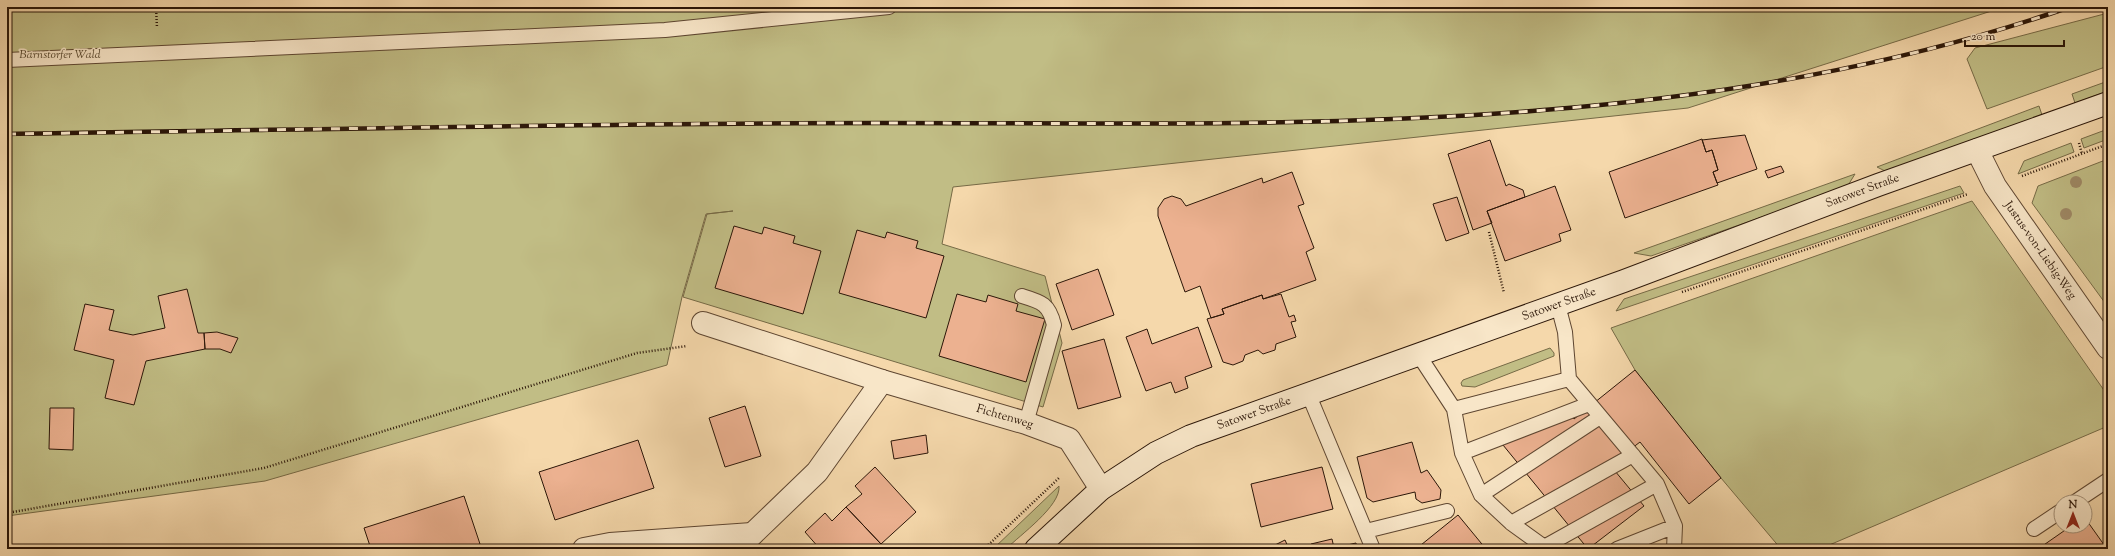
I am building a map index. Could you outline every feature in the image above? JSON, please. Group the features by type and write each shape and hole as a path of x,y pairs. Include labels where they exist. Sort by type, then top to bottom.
{"main road":[{"name":"Satower Straße","path":"1036,549 1101,489 1156,453 1191,436 1558,305 1878,185 2108,103"},
{"name":"Justus-von-Liebig-Weg","path":"1977,150 1995,186 2108,348"},
{"name":"Fichtenweg","path":"702,323 882,381 1026,422 1068,439 1101,489"},
{"path":"584,549 610,544 745,541 817,472 882,381"}],"lane":[{"path":"7,60 665,30 889,7"},
{"path":"1022,296 1042,302 1051,314 1054,325 1026,422"},
{"path":"1558,305 1565,332 1569,379 1657,484 1675,526 1674,549"},
{"path":"1418,354 1454,409 1462,453 1482,495 1511,523 1545,548 1657,484"},
{"path":"1454,409 1569,379"},
{"path":"1308,393 1373,549"},
{"path":"1462,453 1589,404"},
{"path":"1482,495 1600,417"},
{"path":"1511,523 1632,455"},
{"path":"2087,494 2108,480"},
{"path":"1366,531 1447,511"},
{"path":"2034,530 2053,517"},
{"path":"1618,549 1675,526"}],"path":[{"path":"156,7 157,30"},
{"path":"1678,293 1995,186 2108,144"},
{"path":"1489,232 1506,301 1513,320"},
{"path":"7,513 264,468 637,352 690,345"},
{"path":"984,549 1059,477"}],"green space":[{"name":"Barnstorfer Wald","path":"7,7 2004,7 1688,108 953,187 942,244 1045,276 1062,343 1043,407 683,297 707,214 733,211 706,214 682,297 667,365 265,481 7,516"},
{"path":"2108,13 2108,66 1987,109 1967,59 1975,48"},
{"path":"2108,81 2108,91 2075,103 2072,94"},
{"path":"2039,106 2042,115 1887,172 1877,167"},
{"path":"2108,129 2108,139 2084,148 2081,139"},
{"path":"2071,143 2074,152 2018,174 2024,161"},
{"path":"2108,159 2108,307 2032,203 2038,186"},
{"path":"1855,174 1847,187 1651,256 1634,253"},
{"path":"1960,186 1964,193 1616,311 1624,299"},
{"path":"1972,201 2108,396 2108,426 1820,549 1781,549 1721,478 1635,370 1611,328"},
{"path":"1550,348 1554,353 1554,356 1475,387 1462,386 1461,383 1463,380"},
{"path":"1059,486 1058,494 1054,502 1038,520 1006,549 993,549"}],"building":[{"path":"1745,135 1757,169 1717,183 1713,172 1718,170 1712,150 1706,152 1702,140"},
{"path":"1702,139 1706,152 1712,150 1718,170 1713,172 1718,185 1625,218 1609,172"},
{"path":"1490,140 1506,186 1509,184 1523,190 1525,197 1487,211 1492,223 1473,230 1448,154"},
{"path":"1781,166 1784,172 1768,178 1765,171"},
{"path":"1292,172 1304,204 1298,206 1314,248 1306,252 1316,280 1263,299 1262,295 1222,309 1224,314 1211,318 1200,286 1185,292 1158,216 1158,208 1164,199 1172,196 1181,199 1186,206 1262,178 1263,183"},
{"path":"1555,186 1571,230 1559,234 1561,241 1505,261 1487,211"},
{"path":"1457,197 1469,233 1446,241 1433,204"},
{"path":"734,226 762,234 764,227 795,236 793,243 821,251 803,314 715,288"},
{"path":"857,230 885,238 887,232 918,241 916,248 944,256 926,318 839,293"},
{"path":"1098,269 1114,315 1072,330 1056,284"},
{"path":"187,289 198,333 204,333 205,349 146,361 134,405 105,398 114,360 74,350 85,304 114,310 109,330 133,335 165,328 158,296"},
{"path":"957,294 986,302 988,295 1018,304 1016,311 1045,319 1026,382 939,356"},
{"path":"1281,294 1289,317 1294,315 1296,321 1291,322 1296,337 1276,344 1275,350 1263,354 1258,350 1245,355 1243,361 1233,365 1223,362 1207,319 1224,314 1222,309 1262,295 1263,299"},
{"path":"1198,327 1212,367 1185,377 1188,388 1175,393 1171,382 1146,391 1126,337 1147,329 1152,344"},
{"path":"217,332 238,338 231,353 220,349 205,349 204,333"},
{"path":"1104,339 1121,397 1078,409 1062,351"},
{"path":"1635,370 1721,478 1689,504 1640,442 1610,465 1644,506 1588,549 1494,434 1567,410 1574,419"},
{"path":"745,406 761,456 725,467 709,418"},
{"path":"50,408 74,408 73,450 49,449"},
{"path":"926,435 928,453 894,459 891,441"},
{"path":"638,440 654,488 555,520 539,472"},
{"path":"1412,442 1421,473 1427,470 1441,490 1440,499 1422,503 1416,499 1415,492 1373,502 1367,498 1357,457"},
{"path":"875,467 916,512 881,544 846,507 862,494 855,486"},
{"path":"1322,467 1333,509 1261,527 1251,484"},
{"path":"464,496 480,544 463,549 371,549 364,528"},
{"path":"846,507 881,544 876,549 820,549 805,532 825,513 832,521"},
{"path":"1458,515 1486,549 1416,549"},
{"path":"2093,529 2107,549 2038,549 2060,534 2093,534"},
{"path":"1332,539 1334,548 1356,543 1357,549 1312,549 1311,544"},
{"path":"1285,540 1289,549 1275,549 1273,546"}],"railway":[{"path":"7,134 664,124 1182,123 1332,121 1482,114 1631,102 1779,81 1926,50 2070,7"}]}
